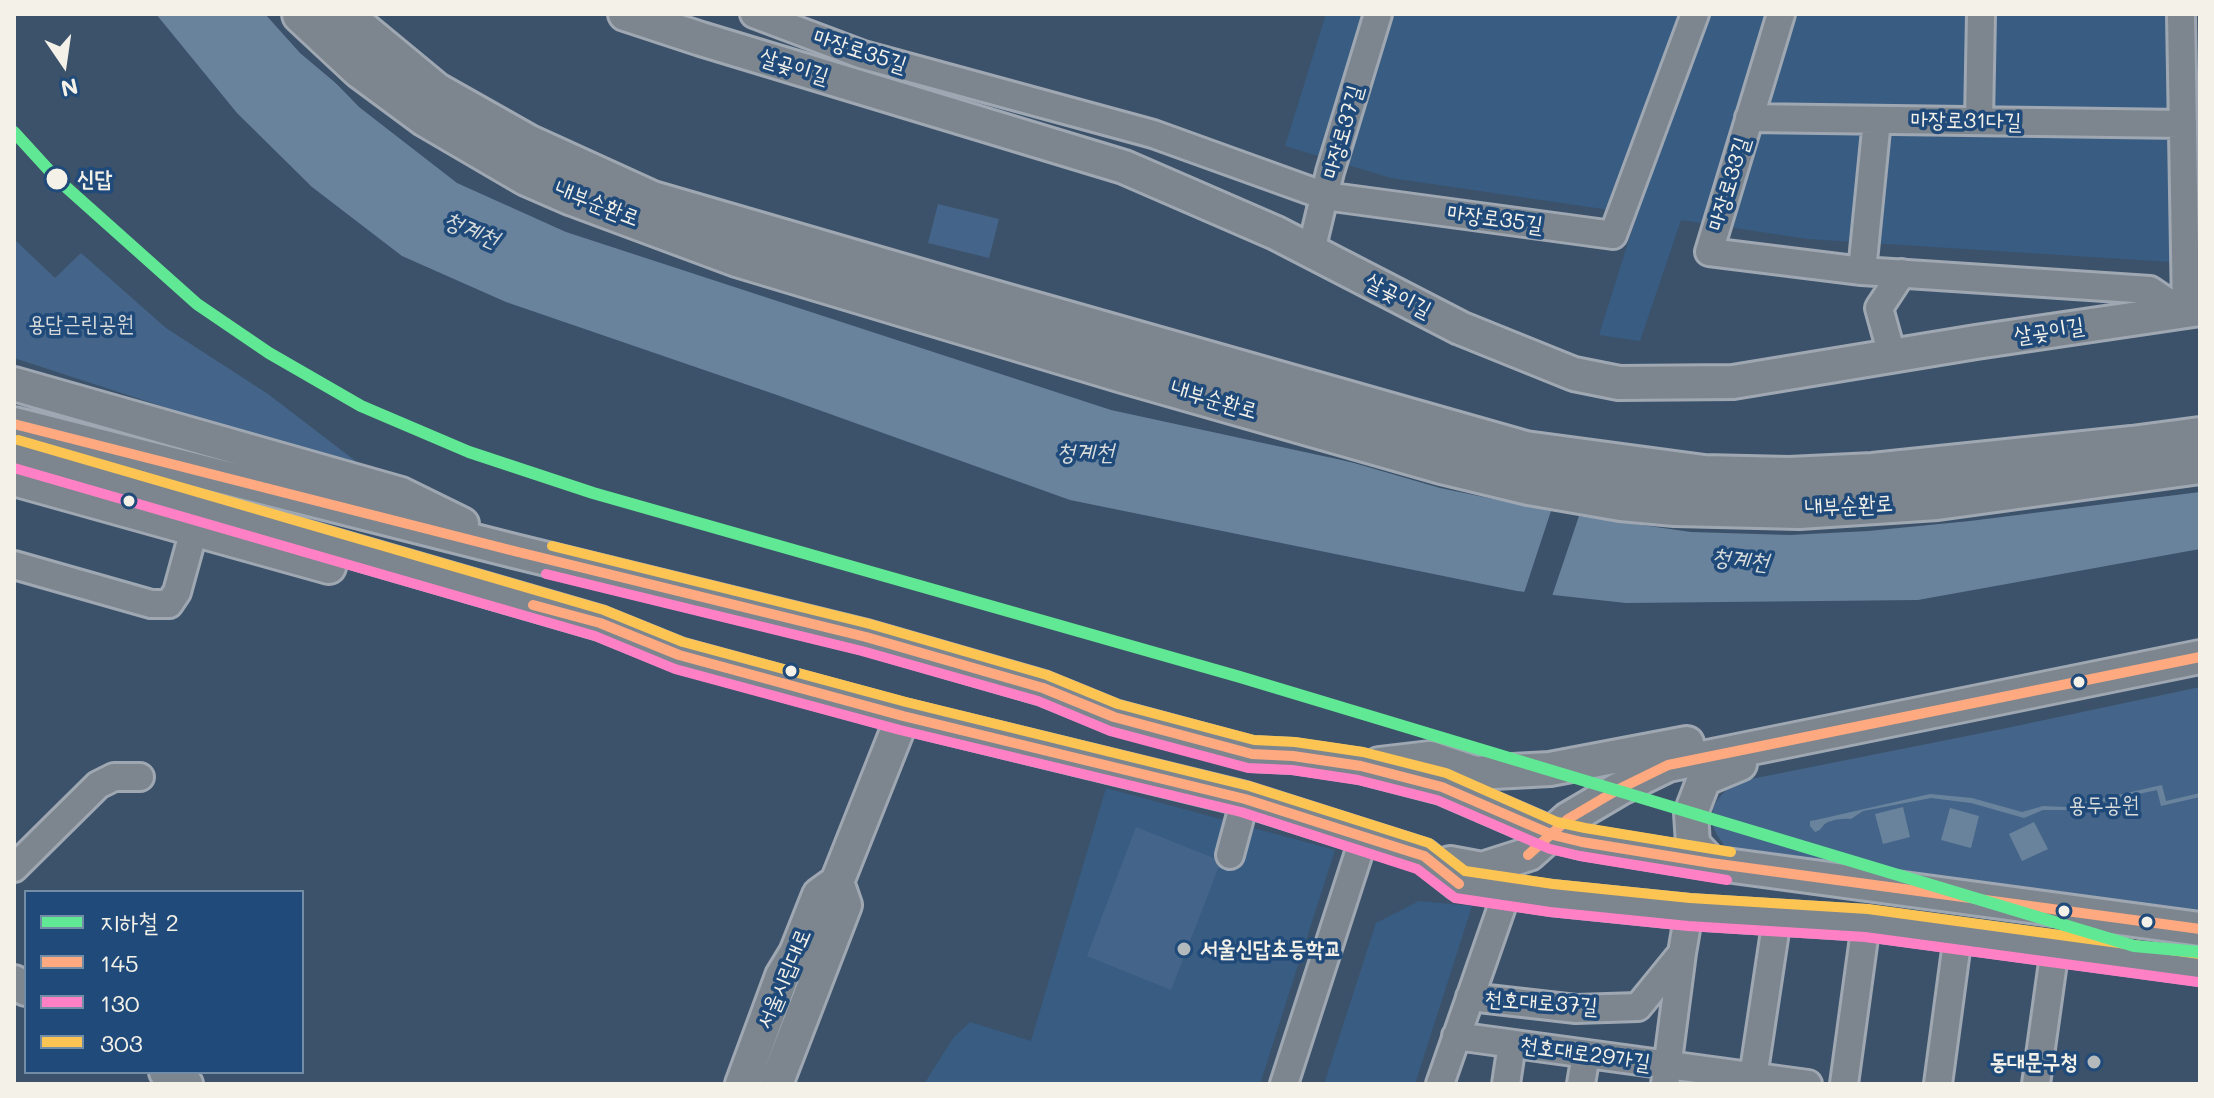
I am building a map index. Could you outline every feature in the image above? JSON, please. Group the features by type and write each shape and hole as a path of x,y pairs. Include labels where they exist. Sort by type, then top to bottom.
{"highway":[{"name":"내부순환로","path":"302,14 361,69 426,117 527,176 595,205 737,257 1123,373 1427,460 1529,485 1621,501 1675,506 1799,509 1937,500 2200,464"},
{"name":"내부순환로","path":"343,14 435,92 527,144 652,201 1525,451 1704,475 1789,477 1873,473 2200,437"}],"main road":[{"name":"살곶이길","path":"625,14 1124,167 1276,233 1460,328 1574,374 1619,383 1733,382 2189,310"},
{"path":"14,384 401,494 514,551"},
{"path":"14,424 866,637 1043,688 1114,717 1252,754 1293,756 1361,766 1442,787 1553,835 1582,842 1711,863 2200,929"},
{"path":"15,475 194,530 365,577 470,587"},
{"path":"15,475 198,505 600,623 679,655 903,716 1245,799 1424,856 1482,869 1529,854 1568,819 1668,765 2200,657"},
{"name":"서울시립대로","path":"742,1084 782,976 796,953 819,895 837,882 903,716"},
{"path":"1361,766 1430,758 1475,773 1550,769 1738,732 1801,737"},
{"path":"1711,863 1693,844 1691,813 1704,779 1801,737"},
{"path":"1424,856 1459,884 1507,892 1689,912 1866,923 2200,968"},
{"name":"서울시립대로","path":"776,1084 845,905 837,882"}],"street":[{"name":"마장로35길","path":"754,14 863,55 1153,134 1325,196 1613,235 1695,14"},
{"name":"마장로37길","path":"1311,251 1378,14"},
{"name":"마장로33길","path":"1781,14 1709,252 1862,271 2150,290 2189,310"},
{"path":"1979,121 1981,14"},
{"path":"2181,14 2189,310"},
{"name":"마장로31다길","path":"1749,118 2183,124"},
{"path":"1862,271 1877,120"},
{"path":"1153,134 1153,180"},
{"path":"1892,355 1879,308 1902,273"},
{"path":"14,565 151,604 169,604 177,592 194,530"},
{"path":"14,868 98,785 114,777 140,777"},
{"path":"1230,855 1245,799"},
{"path":"1284,1084 1364,837"},
{"path":"1440,1084 1507,892"},
{"name":"천호대로37길","path":"1666,1074 1689,912"},
{"path":"1753,1080 1777,918"},
{"path":"1844,1084 1866,923"},
{"path":"1938,1084 1958,935"},
{"path":"2036,1084 2055,948"},
{"name":"천호대로37길","path":"1470,997 1576,1009 1638,1007 1682,953"},
{"name":"천호대로29가길","path":"1456,1036 1586,1054 1666,1074 1808,1084"},
{"path":"1506,1084 1512,1044"},
{"path":"1581,1084 1586,1054"}],"shaded area":[{"path":"1326,14 2168,14 2171,262 1808,239 1681,220 1640,341 1599,335 1637,214 1391,178 1285,146"},
{"name":"서울신답초등학교","path":"1106,788 1335,850 1260,1084 924,1084 954,1037 970,1022 1031,1041"},
{"path":"1419,901 1472,906 1415,1084 1324,1084 1376,923"}],"green space":[{"path":"938,204 999,219 989,258 928,243"},
{"name":"용답근린공원","path":"14,239 55,278 81,253 166,328 268,394 362,466 275,443 14,358"},
{"name":"용두공원","path":"2200,687 2200,913 1730,852 1713,823 1714,806 1736,782"},
{"path":"1136,827 1221,861 1171,990 1087,956"}],"water":[{"name":"청계천","path":"156,14 269,14 359,107 457,183 566,232 1111,410 1581,512 1890,526 2200,480 2200,549 1918,600 1626,603 1517,591 1070,500 506,302 402,256 312,187 237,113"},
{"path":"2162,785 2166,801 2200,793 2200,797 2161,806 2157,790 2066,810 2043,810 2024,818 1971,803 1931,798 1863,811 1851,819 1828,822 1815,832 1810,826 1810,821 1930,794 1972,798 2022,812 2043,806 2065,807"},
{"path":"1903,807 1910,837 1883,844 1875,814"},
{"path":"1950,808 1979,816 1971,848 1941,840"},
{"path":"2034,822 2048,849 2022,861 2009,834"}],"pier":[{"path":"265,14 275,14 362,104 402,135 388,127 300,53"},
{"path":"1299,447 1582,508 1890,522 2200,476 2200,492 1970,521 1790,535 1691,532 1579,516 1551,599 1523,596 1551,511 1440,488"}],"metro line":[{"name":"2","path":"14,132 57,179 197,304 269,353 361,406 469,452 593,493 1240,677 2134,946 2200,952"}],"transit line":[{"name":"145","path":"14,424 866,637 1043,688 1114,717 1252,754 1293,756 1361,766 1442,787 1553,835 1582,842 1711,863 2200,929"},
{"name":"303","path":"18,440 604,610 683,642 906,702 1249,786 1429,843 1465,871 1553,884 1690,898 1868,909 2200,954"},
{"name":"130","path":"14,468 595,636 675,669 900,730 1241,812 1417,869 1455,898 1550,912 1688,926 1865,937 2198,982"},
{"name":"303","path":"552,546 870,624 1047,675 1118,704 1254,740 1295,742 1363,752 1446,773 1557,822 1731,852"},
{"name":"130","path":"546,574 862,651 1038,701 1110,731 1248,768 1292,770 1358,780 1437,800 1550,849 1727,880"},
{"name":"145","path":"533,605 600,623 679,655 903,716 1245,799 1424,856 1459,884"},
{"name":"145","path":"1528,855 1568,819 1668,765 2200,657"}],"place":[{"name":"신답","path":"57,179"},
{"name":"서울신답초등학교","path":"1184,949"},
{"name":"동대문구청","path":"2094,1062"}]}
